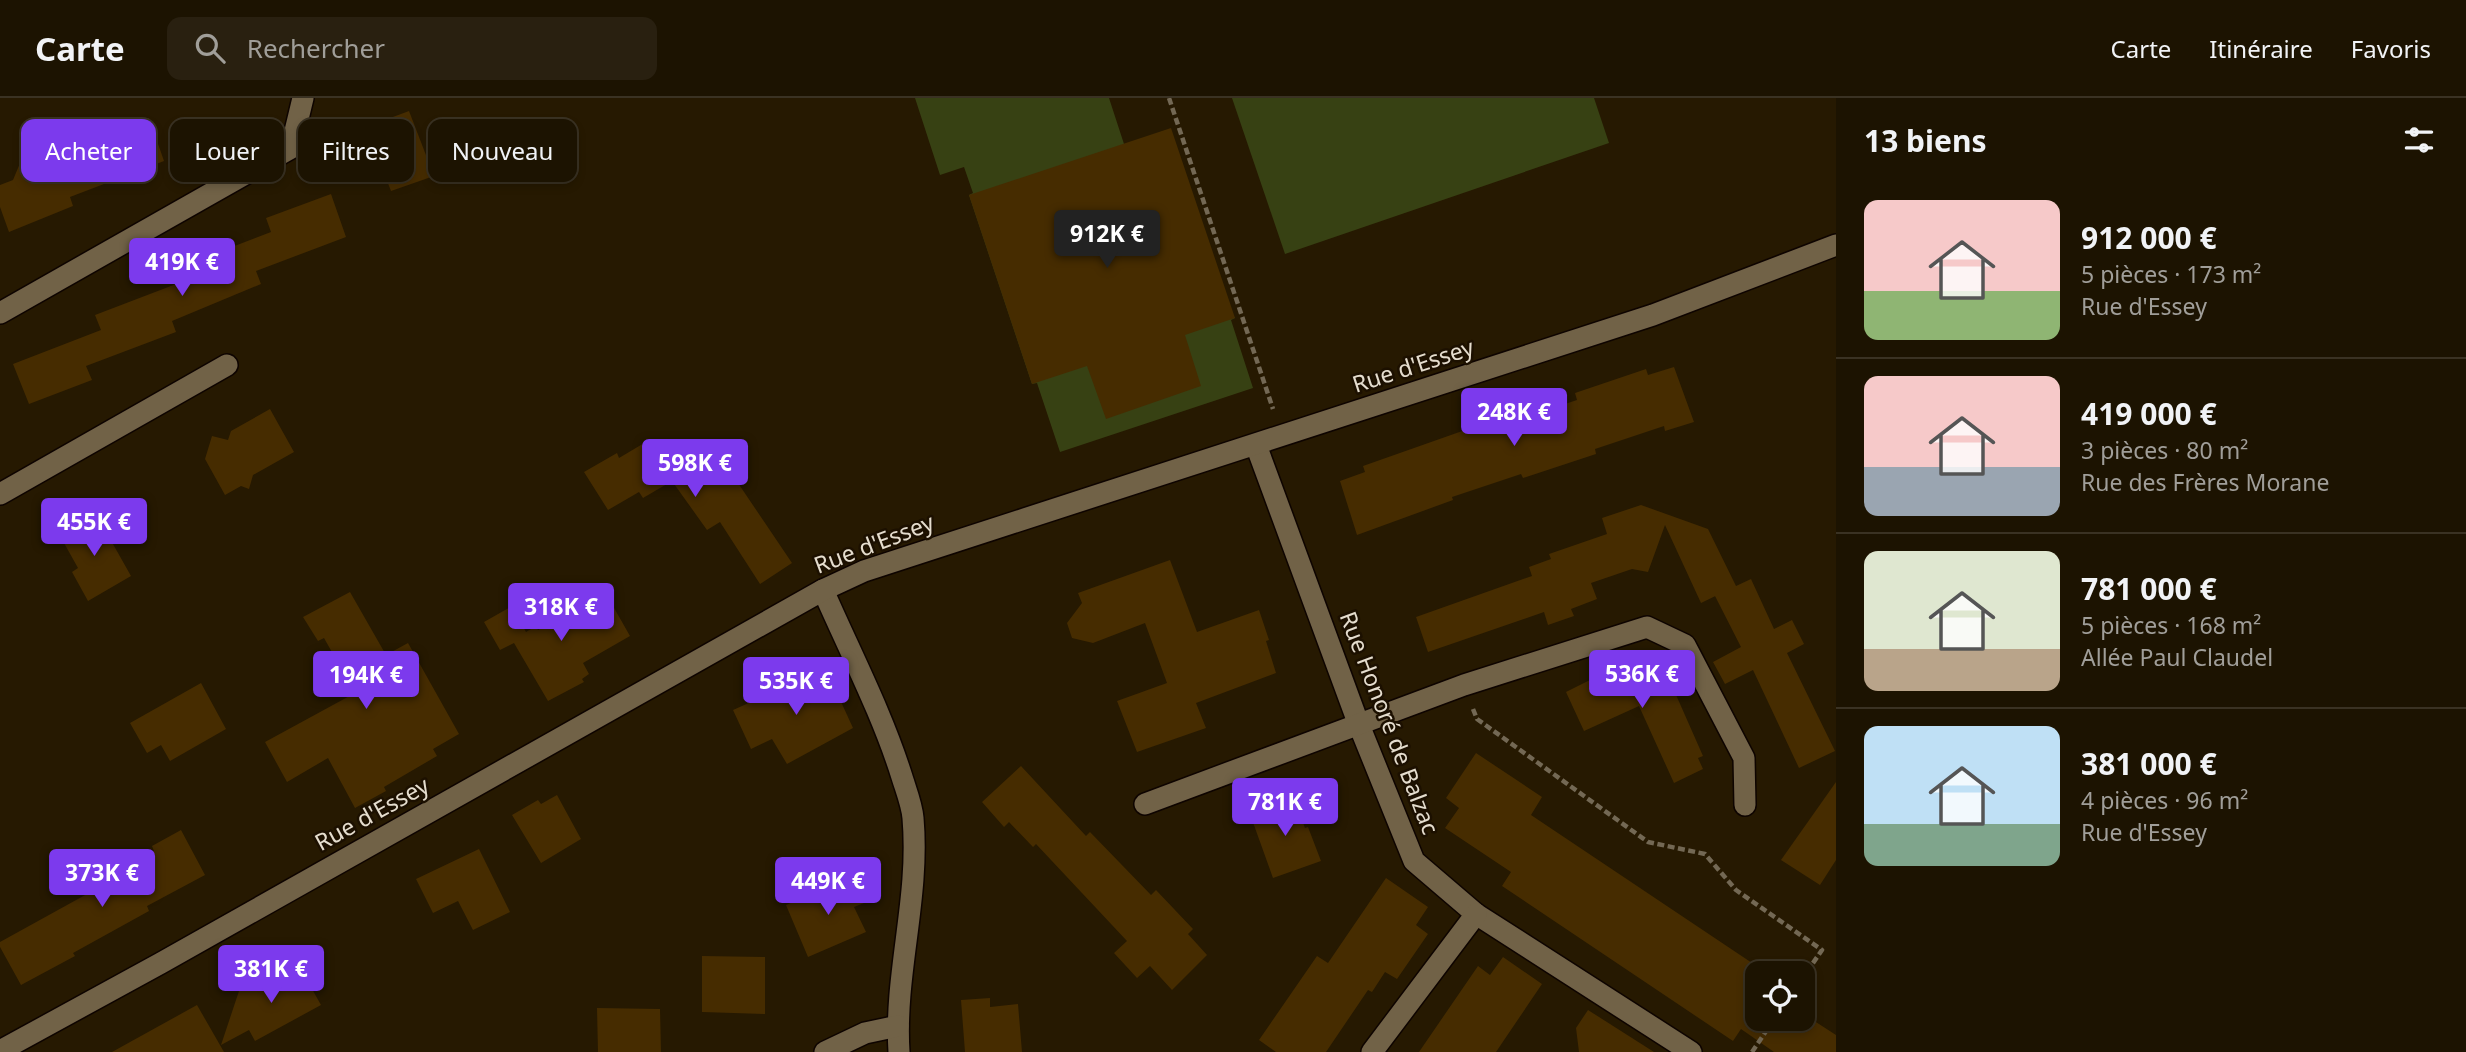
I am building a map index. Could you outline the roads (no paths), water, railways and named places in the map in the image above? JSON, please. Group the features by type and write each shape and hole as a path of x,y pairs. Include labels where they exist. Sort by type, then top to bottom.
{"street":[{"path":"0,313 291,148 303,98"},
{"name":"Rue d'Essey","path":"0,1051 173,957 823,590 864,571 1653,315 1836,245"},
{"path":"0,494 227,365"},
{"name":"Rue Honoré de Balzac","path":"1256,445 1359,725 1414,861 1476,914 1691,1052"},
{"path":"823,590 894,751 913,815 915,878 898,1026 899,1052"},
{"path":"1145,804 1464,685 1647,627 1685,645 1744,758 1745,805"},
{"path":"1372,1052 1476,914"},
{"path":"825,1052 865,1033 898,1026"}]}
